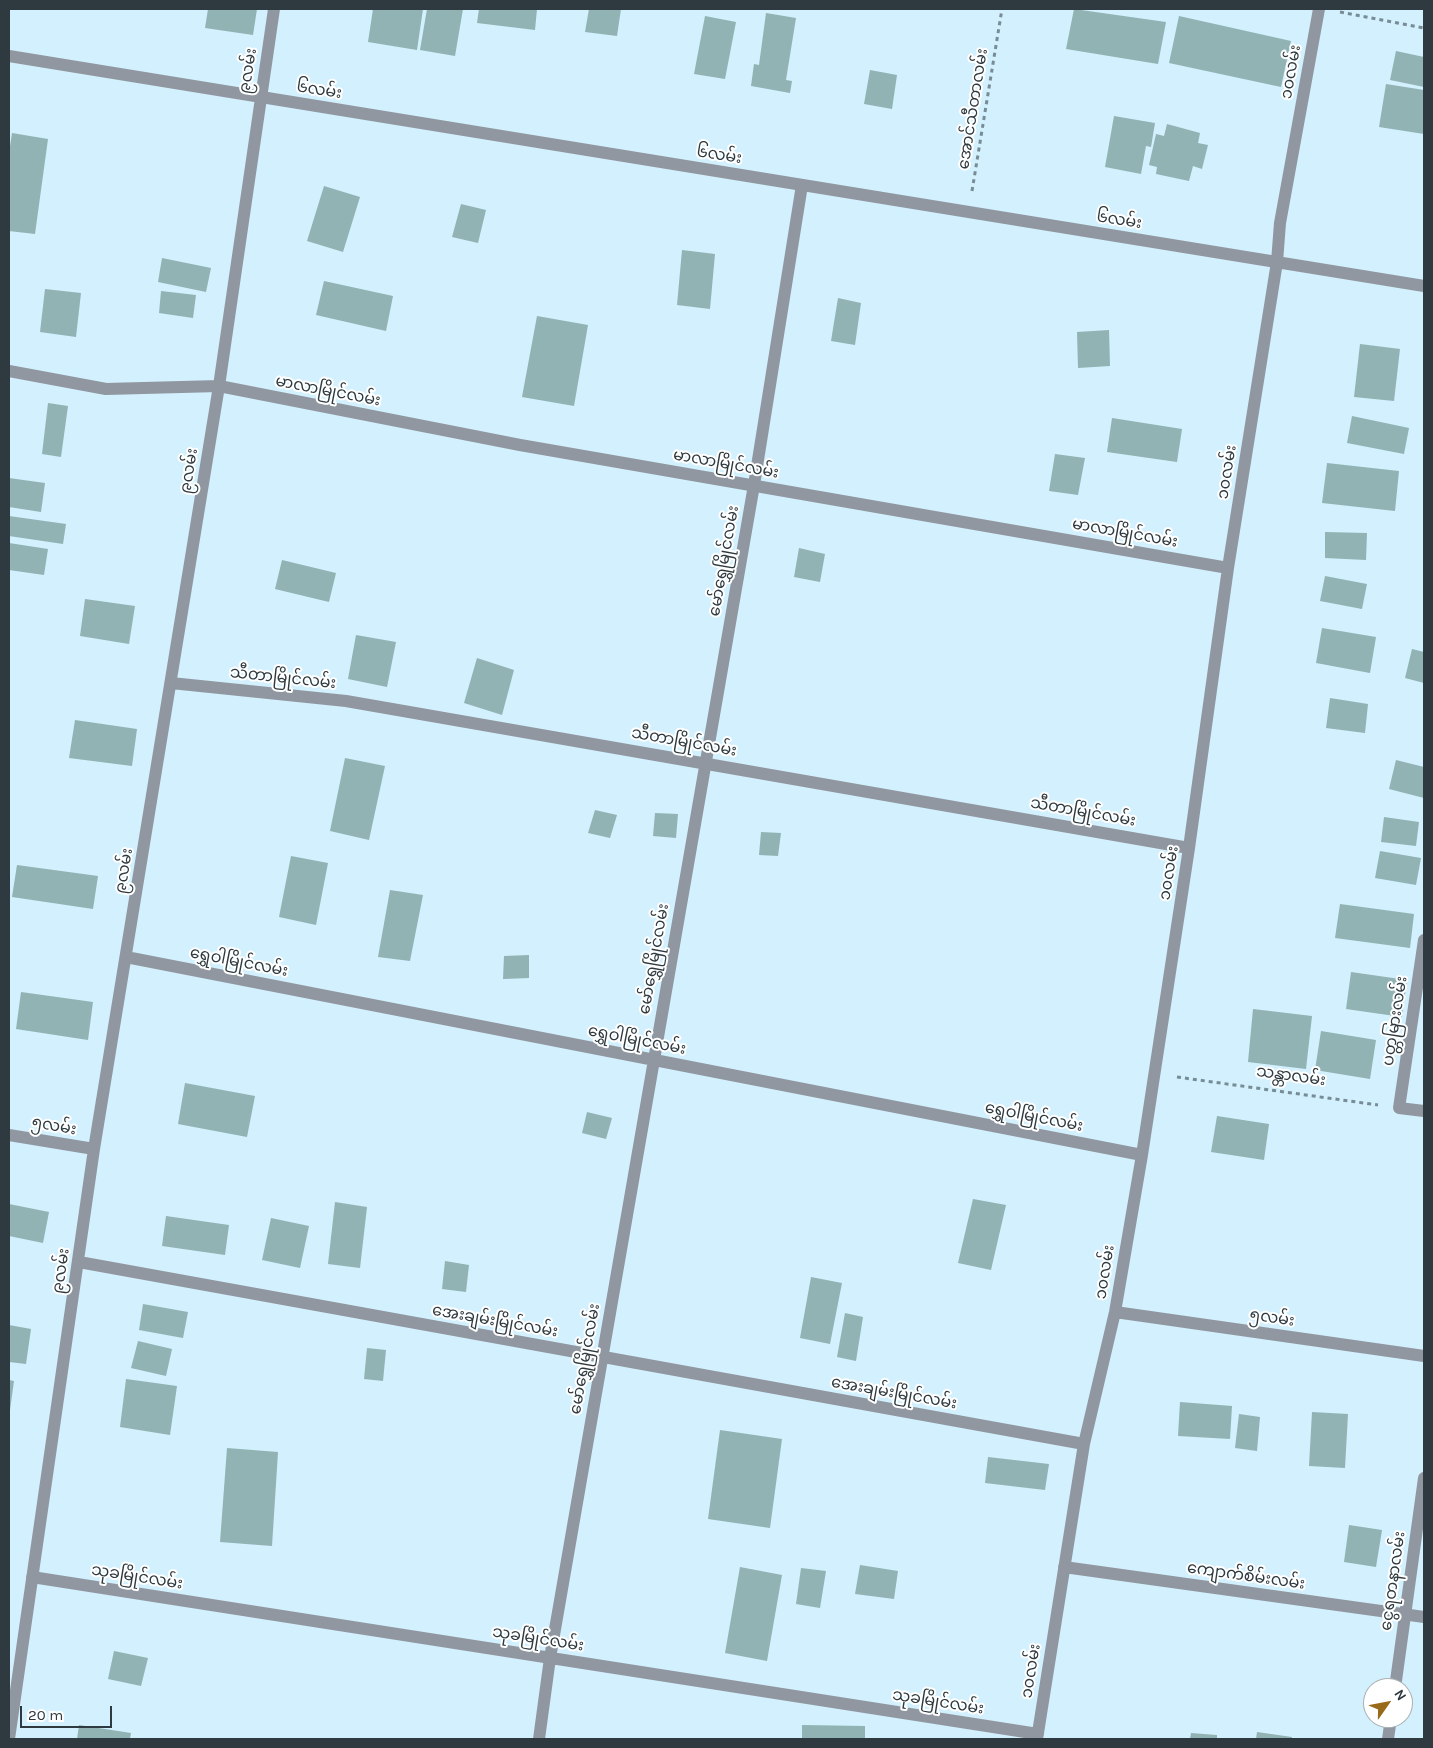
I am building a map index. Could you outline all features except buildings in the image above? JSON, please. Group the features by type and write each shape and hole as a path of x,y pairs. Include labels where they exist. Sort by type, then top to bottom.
{"street":[{"name":"၉လမ်း","path":"9,1739 94,1149 219,386 274,9"},
{"name":"၁၀လမ်း","path":"1037,1737 1084,1444 1115,1312 1142,1155 1189,848 1228,568 1277,262 1280,223 1319,9"},
{"name":"၆လမ်း","path":"9,56 1424,286"},
{"name":"မော်ရွှေမြိုင်လမ်း","path":"539,1739 550,1658 754,485 802,185"},
{"name":"မာလာမြိုင်လမ်း","path":"9,371 106,389 219,386 520,444 1228,568"},
{"name":"သီတာမြိုင်လမ်း","path":"171,683 346,701 705,762 1189,848"},
{"name":"ပတ္တမြားလမ်း","path":"1399,1108 1424,940"},
{"name":"ရွှေဝါမြိုင်လမ်း","path":"126,956 1142,1155"},
{"path":"1399,1108 1424,1112"},
{"name":"၅လမ်း","path":"9,1135 94,1149"},
{"name":"အေးချမ်းမြိုင်လမ်း","path":"79,1262 1084,1444"},
{"name":"၅လမ်း","path":"1115,1312 1424,1356"},
{"name":"ငွေရတနာလမ်း","path":"1396,1678 1424,1478"},
{"name":"ကျောက်စိမ်းလမ်း","path":"1064,1568 1424,1617"},
{"name":"သုခမြိုင်လမ်း","path":"32,1577 1037,1737"}],"path":[{"name":"အောင်သီတာလမ်း","path":"968,212 1002,9"},
{"path":"1319,9 1424,28"},
{"name":"သန္တာလမ်း","path":"1154,1074 1399,1108"}]}
